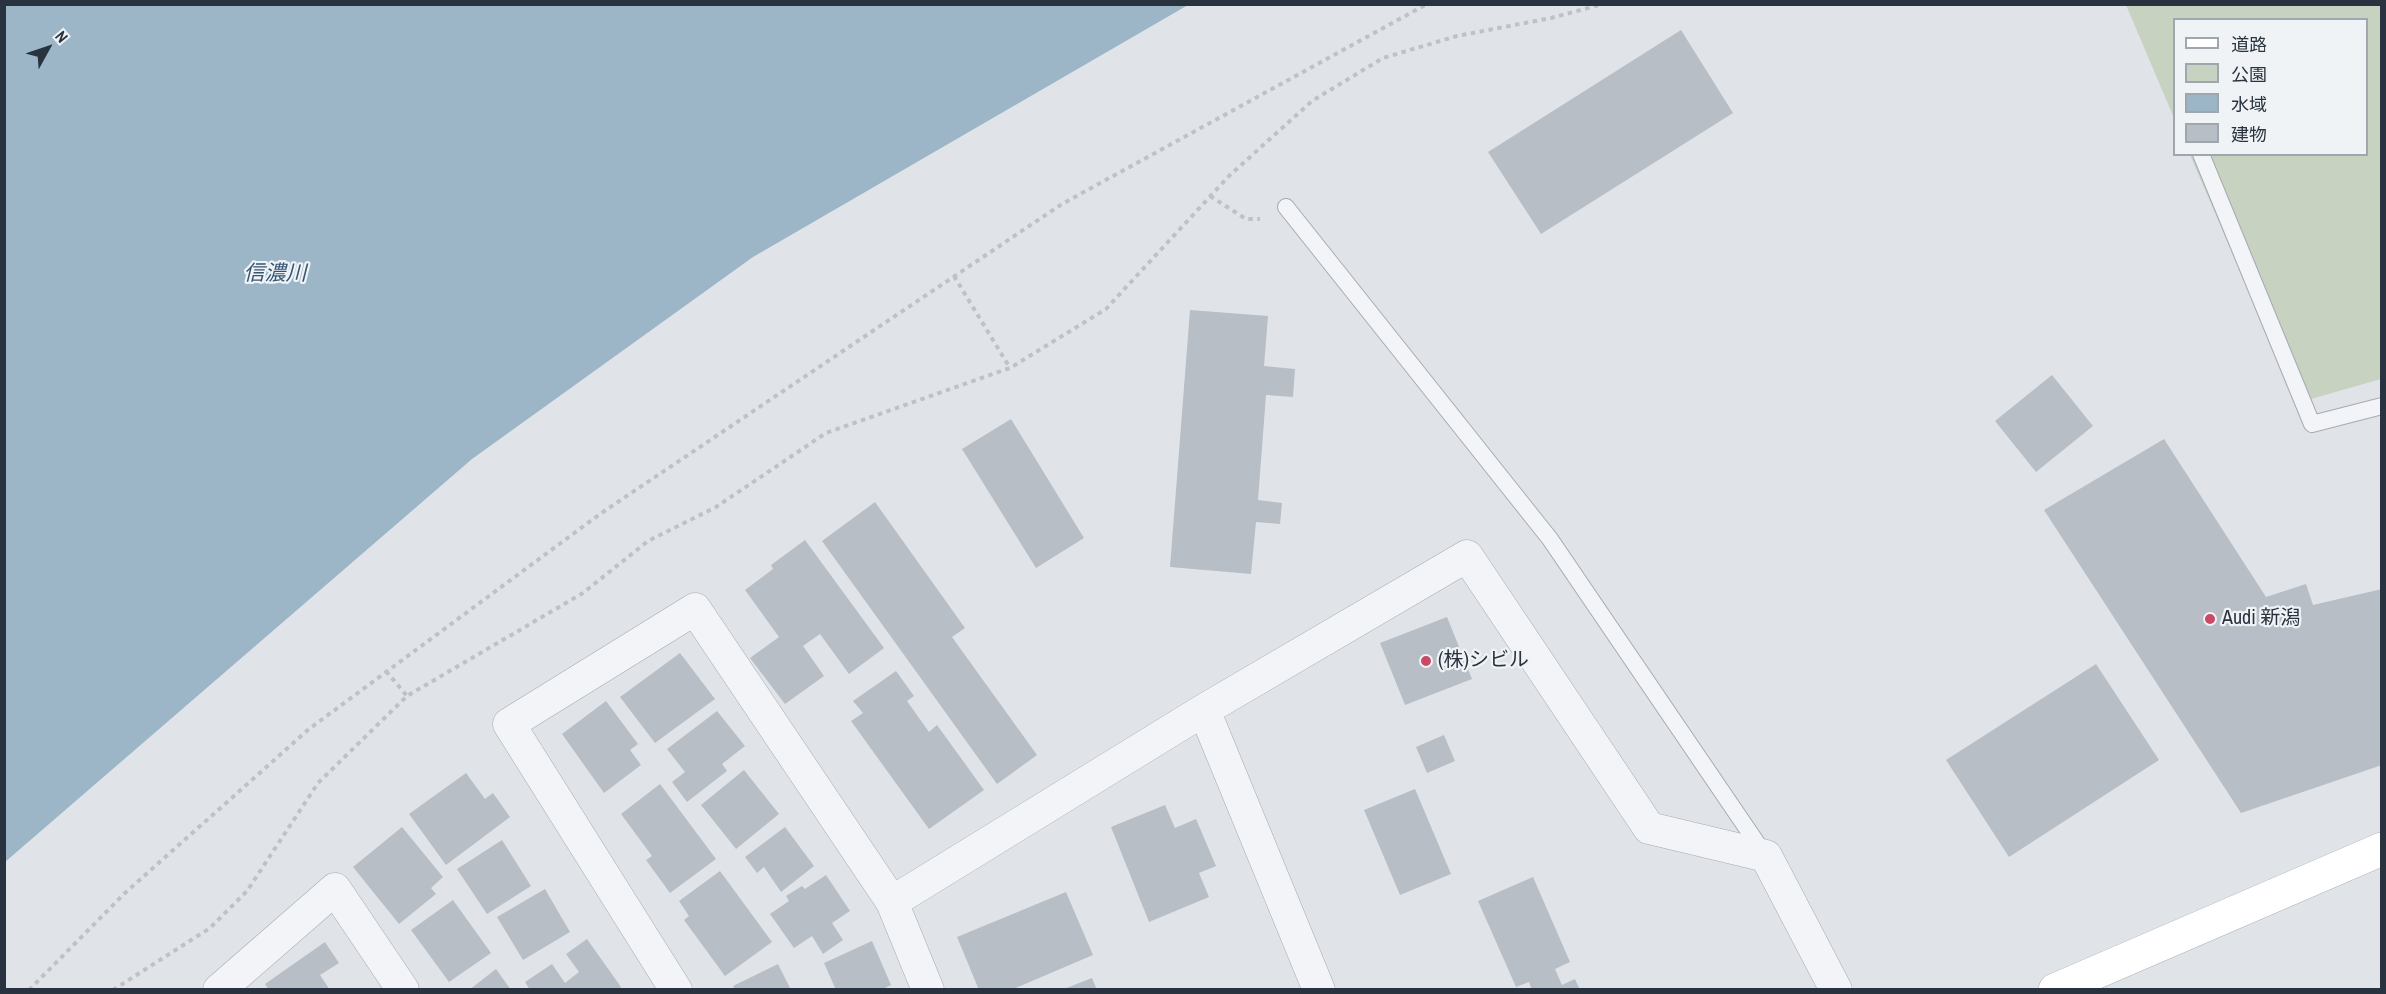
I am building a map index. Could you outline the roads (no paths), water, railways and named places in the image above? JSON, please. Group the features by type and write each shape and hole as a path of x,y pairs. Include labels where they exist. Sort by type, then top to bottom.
{"street":[{"path":"892,902 1204,710 1467,555 1649,828 1766,856 1836,990"},
{"path":"676,990 509,724 696,609 892,902 928,990"},
{"path":"1204,710 1319,990"},
{"path":"2055,990 2382,849"},
{"path":"219,990 335,889 403,990"}],"lane":[{"path":"2202,156 2312,424 2382,406"},
{"path":"1286,207 1550,539 1766,856"}],"water":[{"name":"信濃川","path":"5,4 1188,5 753,257 472,459 5,862"}],"place":[{"name":"Audi 新潟","path":"2210,619"},
{"name":"(株)シビル","path":"1426,661"}]}
